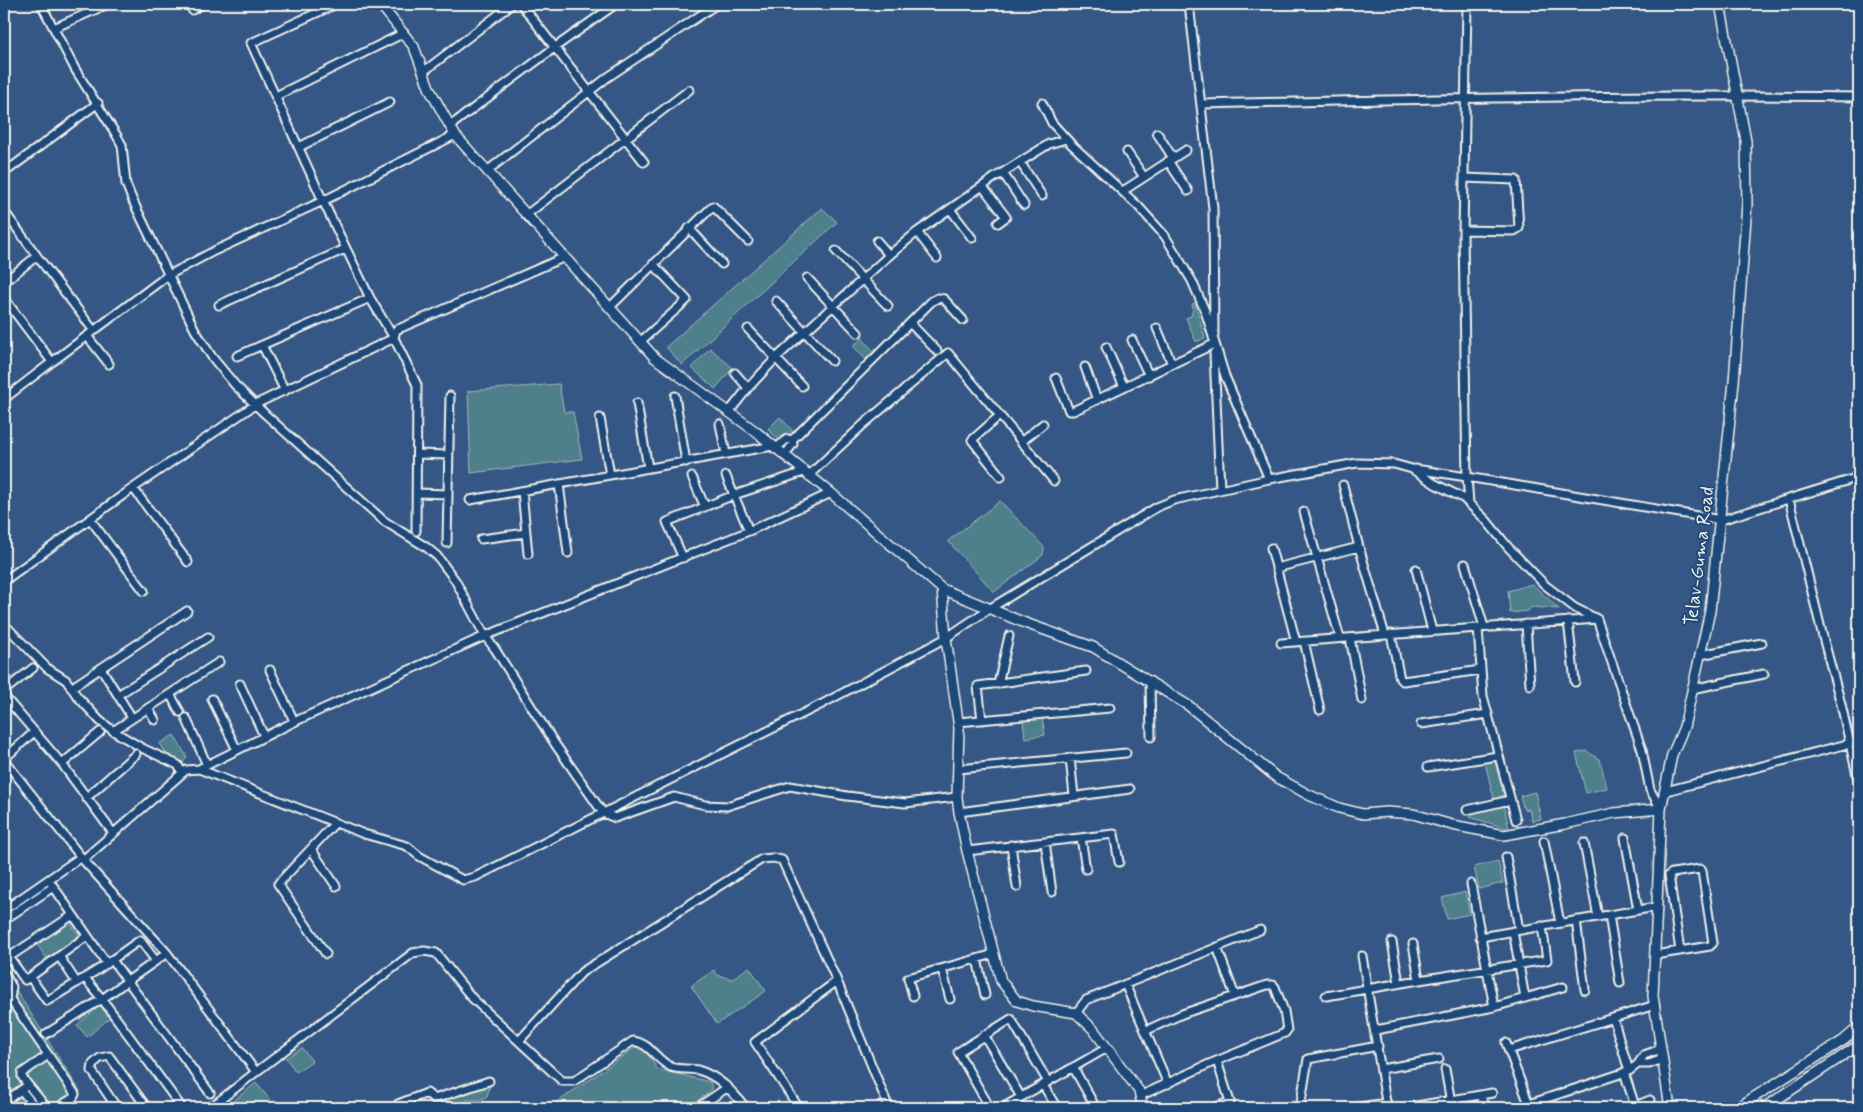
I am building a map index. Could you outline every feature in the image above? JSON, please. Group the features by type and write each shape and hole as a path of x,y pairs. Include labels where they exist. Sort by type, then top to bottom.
{"street":[{"path":"41,4 75,69 98,103 122,145 126,184 167,276 195,330 212,356 235,385 384,521 437,556 455,580 485,636 555,744 603,813 615,818 674,797 705,805 727,806 790,786 847,796 906,803 957,797"},
{"path":"54,28 108,4"},
{"path":"192,10 202,4"},
{"path":"336,4 251,43 345,249 370,298 394,338 417,385 416,531"},
{"path":"380,4 414,47 430,90 455,135 656,358 729,412 831,493 942,589 1025,623 1094,647 1150,680 1188,706 1276,778 1309,795 1347,810 1364,814 1387,812 1413,814 1452,825 1504,835 1614,813 1661,809 1650,790 1642,750 1597,619 1575,608 1545,585 1508,547 1486,520 1463,498 1435,484 1412,469"},
{"path":"423,72 512,4"},
{"path":"521,4 644,162"},
{"path":"450,126 616,4"},
{"path":"487,171 589,92 717,4"},
{"path":"1189,4 1213,208 1214,344 1220,490"},
{"path":"1467,4 1463,230 1469,503"},
{"name":"Telav-Guma Road","path":"1670,1108 1654,1005 1661,809 1672,755 1684,727 1710,611 1734,382 1747,204 1746,141 1720,4"},
{"path":"276,96 404,33"},
{"path":"526,215 690,90"},
{"path":"1201,104 1466,98 1859,97"},
{"path":"298,147 390,102"},
{"path":"4,173 98,103"},
{"path":"1042,103 1052,123 1066,139 1123,191 1165,236 1192,281 1206,311 1214,344 1225,376 1269,479"},
{"path":"1157,133 1188,191"},
{"path":"4,397 167,276 214,251 323,201 455,135"},
{"path":"729,412 776,358 862,279 917,232 1020,162 1049,144 1066,139"},
{"path":"1123,191 1186,150"},
{"path":"1127,152 1144,176"},
{"path":"1020,162 1042,196"},
{"path":"1003,173 1024,205"},
{"path":"1463,230 1514,231 1519,228 1516,180 1464,178"},
{"path":"983,187 1006,217 998,223"},
{"path":"610,306 713,206 748,241"},
{"path":"950,209 972,238"},
{"path":"4,211 94,331"},
{"path":"689,228 722,264"},
{"path":"917,232 938,258"},
{"path":"877,241 889,255"},
{"path":"220,305 345,249"},
{"path":"836,251 888,306"},
{"path":"4,282 37,256"},
{"path":"394,338 396,330 408,324 565,257"},
{"path":"641,341 687,300 653,264"},
{"path":"807,278 858,333"},
{"path":"4,298 52,362"},
{"path":"237,356 370,298"},
{"path":"784,456 793,444 792,440 932,301 938,298 944,299 963,320"},
{"path":"776,301 832,361"},
{"path":"910,323 937,351"},
{"path":"1157,328 1172,364"},
{"path":"748,329 802,386"},
{"path":"87,336 109,364"},
{"path":"4,581 133,488 256,404 394,338"},
{"path":"1132,340 1149,376"},
{"path":"1056,378 1070,410 1073,411 1214,344"},
{"path":"262,345 284,391"},
{"path":"1106,347 1124,387"},
{"path":"683,558 667,522 734,495 806,474 948,352 1054,481"},
{"path":"1085,367 1098,400"},
{"path":"735,373 748,388"},
{"path":"447,543 450,396"},
{"path":"675,396 686,462"},
{"path":"637,403 648,468"},
{"path":"999,416 972,440 1001,477"},
{"path":"600,418 610,475"},
{"path":"720,424 726,454"},
{"path":"1021,442 1043,424"},
{"path":"470,500 726,454 774,448 787,439 792,440"},
{"path":"417,454 448,455"},
{"path":"199,769 364,834 407,846 419,856 463,880 510,860 822,704 946,638 989,609 1157,506 1174,500 1269,479 1358,463 1394,464 1412,469 1721,520 1859,477"},
{"path":"726,476 750,531"},
{"path":"692,477 706,507"},
{"path":"559,484 568,553"},
{"path":"1343,486 1359,547 1388,635 1400,679 1403,681 1481,670"},
{"path":"133,488 188,562"},
{"path":"522,490 528,554"},
{"path":"4,910 82,858 186,770 199,769 294,722 485,636 750,531 831,493"},
{"path":"417,494 448,494"},
{"path":"1789,499 1823,637 1842,704 1859,784"},
{"path":"1304,512 1340,638"},
{"path":"90,519 144,591"},
{"path":"481,539 526,533"},
{"path":"1276,568 1359,547"},
{"path":"1271,548 1320,710"},
{"path":"1465,564 1481,627 1483,696 1516,820"},
{"path":"1416,569 1432,631"},
{"path":"942,589 946,638 958,722 957,797 959,812 967,851 1001,981 1017,1001 1033,1006 1076,1013 1093,1029 1139,1091 1143,1108"},
{"path":"71,688 187,611"},
{"path":"1281,643 1597,619"},
{"path":"1568,621 1575,682"},
{"path":"4,624 47,668 66,680 100,721 142,748 178,765 182,773"},
{"path":"1526,624 1530,685"},
{"path":"998,684 1009,636"},
{"path":"118,695 208,637"},
{"path":"1350,638 1362,700"},
{"path":"1700,655 1762,643"},
{"path":"113,731 219,662"},
{"path":"4,691 33,668"},
{"path":"101,668 132,718"},
{"path":"270,670 294,722"},
{"path":"982,720 978,686 1086,671"},
{"path":"1692,689 1764,674"},
{"path":"1150,680 1151,737"},
{"path":"240,684 264,736"},
{"path":"170,694 180,712"},
{"path":"4,696 62,764 113,833"},
{"path":"212,699 237,750"},
{"path":"148,708 155,720"},
{"path":"958,722 1110,708"},
{"path":"1421,724 1488,714"},
{"path":"186,718 207,765"},
{"path":"34,732 4,760 82,858 166,953 256,1072"},
{"path":"62,764 100,732"},
{"path":"1666,791 1859,741"},
{"path":"958,769 1126,753"},
{"path":"86,798 136,754"},
{"path":"1428,767 1498,756"},
{"path":"1070,758 1074,796"},
{"path":"959,812 1130,789"},
{"path":"1467,810 1510,800"},
{"path":"326,954 278,884 335,823"},
{"path":"967,851 1114,834 1119,862"},
{"path":"1081,838 1086,868"},
{"path":"1625,838 1638,910"},
{"path":"1544,841 1560,923"},
{"path":"1045,842 1052,892"},
{"path":"1584,843 1598,917"},
{"path":"1011,845 1018,887"},
{"path":"311,849 336,886"},
{"path":"1506,856 1519,966 1525,998"},
{"path":"519,1041 582,972 762,860 773,858 782,860 837,981 890,1108"},
{"path":"1655,955 1680,951 1710,946 1713,943 1702,871 1700,869 1669,875 1680,951"},
{"path":"48,880 87,936 127,981 210,1093"},
{"path":"1471,884 1494,1007"},
{"path":"4,920 53,887"},
{"path":"1480,937 1656,907"},
{"path":"9,958 73,915"},
{"path":"1609,915 1620,983"},
{"path":"1576,920 1585,990"},
{"path":"1326,996 1547,960 1542,926"},
{"path":"1076,1013 1086,1000 1260,930"},
{"path":"4,949 25,980 87,936"},
{"path":"30,977 47,1001 110,962 140,940 156,961"},
{"path":"1392,942 1399,983"},
{"path":"1412,944 1418,980"},
{"path":"1217,947 1235,996"},
{"path":"210,1108 413,953 424,951 436,953 472,998 562,1081 574,1081 633,1041 641,1042 672,1068 698,1070 720,1080 746,1108"},
{"path":"46,1034 102,999 166,953"},
{"path":"913,996 908,978 994,954"},
{"path":"59,956 77,983"},
{"path":"1352,1108 1387,1106 1376,1030 1366,989 1362,956"},
{"path":"977,959 985,995"},
{"path":"942,969 950,999"},
{"path":"4,974 12,987 10,999 75,1094 73,1098 57,1108"},
{"path":"85,978 182,1108"},
{"path":"799,1108 755,1042 837,981"},
{"path":"1125,984 1168,1084"},
{"path":"1140,1096 1217,1061 1286,1033 1287,1030 1284,1011 1275,987 1267,985 1182,1014 1146,1032"},
{"path":"1376,1030 1494,1007 1563,987"},
{"path":"1654,1005 1507,1047 1529,1104 1627,1071 1638,1064 1644,1055 1661,1049"},
{"path":"1613,1018 1627,1071 1632,1107 1650,1100"},
{"path":"990,1108 958,1052 1010,1019 1046,1083 1057,1108"},
{"path":"1737,1108 1844,1040 1859,1028"},
{"path":"984,1035 1018,1099 1019,1108"},
{"path":"1764,1108 1859,1045"},
{"path":"1300,1108 1308,1059 1378,1046"},
{"path":"1002,1108 1107,1048"},
{"path":"46,1108 22,1077 22,1073 48,1055"},
{"path":"117,1108 92,1071 93,1064 100,1058 109,1056 145,1105 144,1108"},
{"path":"1381,1069 1439,1059"},
{"path":"1638,1064 1649,1064 1663,1059"},
{"path":"1213,1108 1230,1102 1217,1061"},
{"path":"1073,1067 1096,1108"},
{"path":"1445,1069 1451,1104"},
{"path":"400,1108 398,1104 427,1093 434,1099 489,1081"},
{"path":"4,1102 28,1085"},
{"path":"697,1108 728,1087"},
{"path":"21,1090 36,1108"},
{"path":"1405,1108 1451,1104 1481,1095 1492,1094"},
{"path":"1481,1095 1484,1108"},
{"path":"30,1101 37,1096"},
{"path":"1541,1100 1544,1108"}],"green space":[{"path":"822,208 837,222 682,365 666,347"},
{"path":"1195,303 1205,338 1196,342 1186,318 1191,316 1192,304"},
{"path":"862,338 876,354 868,362 853,346"},
{"path":"710,348 733,368 715,389 692,368"},
{"path":"559,384 564,412 573,412 582,459 471,473 468,391"},
{"path":"780,417 792,430 780,441 768,429"},
{"path":"1000,501 1044,547 1043,555 994,592 948,541"},
{"path":"1532,584 1559,609 1531,607 1528,611 1510,613 1508,591"},
{"path":"1042,718 1045,735 1025,738 1023,721"},
{"path":"174,735 187,757 183,763 166,754 160,743"},
{"path":"1587,751 1600,760 1607,788 1586,793 1576,753"},
{"path":"1495,761 1504,795 1494,799 1485,763"},
{"path":"1535,792 1541,819 1532,821 1529,809 1524,810 1520,796"},
{"path":"1504,805 1509,829 1470,817 1469,812"},
{"path":"1498,861 1503,883 1479,889 1474,867"},
{"path":"1465,892 1470,914 1447,919 1442,898"},
{"path":"67,918 80,937 47,959 34,940"},
{"path":"749,967 766,991 717,1024 691,986 714,970 717,975 732,979"},
{"path":"4,971 80,1091 58,1108 4,1108"},
{"path":"102,1004 112,1016 87,1037 77,1025"},
{"path":"636,1047 646,1052 657,1069 710,1082 712,1088 707,1094 687,1108 549,1108"},
{"path":"302,1048 312,1061 296,1072 286,1058"},
{"path":"256,1083 277,1108 224,1108"},
{"path":"490,1084 487,1097 479,1100 467,1100 466,1105 468,1108 435,1108 440,1102 457,1092 474,1091"}]}
